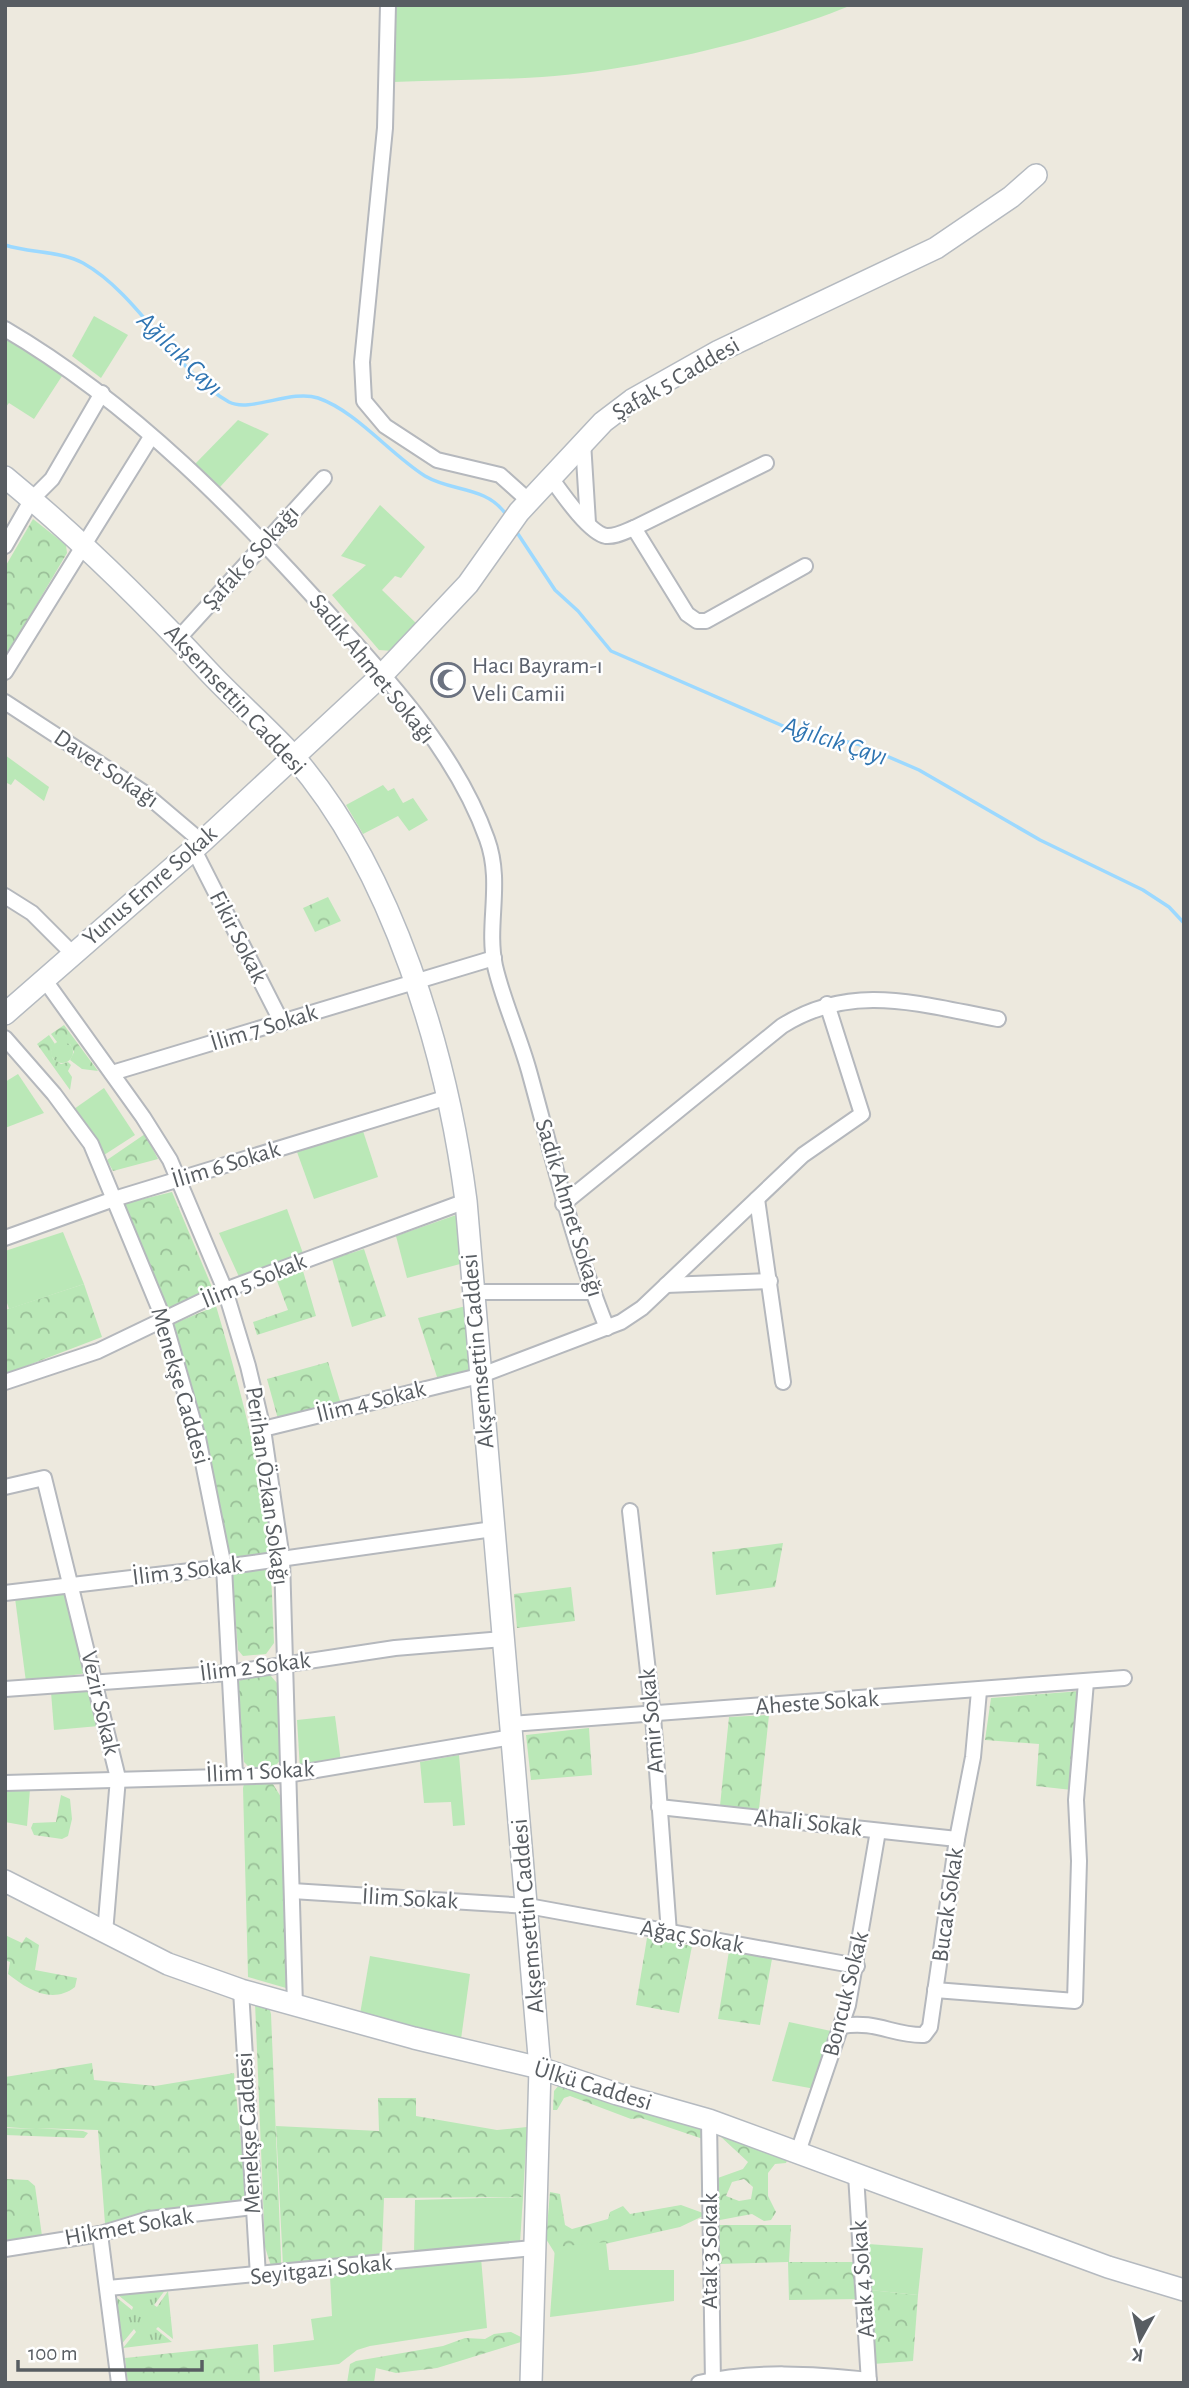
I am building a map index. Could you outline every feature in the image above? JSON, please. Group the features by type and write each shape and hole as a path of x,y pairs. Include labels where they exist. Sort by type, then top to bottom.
{"street":[{"path":"387,5 386,128 362,362 364,401 385,426 427,454 448,463 500,475 529,500"},
{"name":"Şafak 5 Caddesi","path":"294,758 383,674 468,584 504,530 529,500 583,442 632,400 719,351 936,248 1011,197 1036,175"},
{"name":"Sadık Ahmet Sokağı","path":"5,329 102,393 265,542 383,674 457,778 487,839 496,879 494,958 526,1060 564,1204 592,1292 607,1328"},
{"path":"5,546 32,499 52,480 102,393"},
{"path":"5,672 151,437"},
{"path":"583,442 588,523"},
{"path":"551,478 588,523 605,536 634,528 766,463"},
{"name":"Akşemsettin Caddesi","path":"5,477 84,544 294,758 344,830 369,874 415,981 448,1097 466,1201 540,2068 531,2383"},
{"name":"Şafak 6 Sokağı","path":"178,639 324,478"},
{"path":"634,528 687,614 697,621 706,621 805,566"},
{"name":"Davet Sokağı","path":"5,702 143,792 198,846"},
{"name":"Yunus Emre Sokak","path":"5,1014 198,846 294,758"},
{"name":"Fikir Sokak","path":"198,846 282,1024"},
{"path":"5,897 32,912 72,953"},
{"name":"İlim 7 Sokak","path":"113,1073 494,958"},
{"name":"Perihan Özkan Sokağı","path":"44,979 163,1146 180,1180 225,1290 263,1429 282,1559 295,2006"},
{"path":"564,1204 782,1026 827,1004 857,999 885,999 998,1018"},
{"name":"İlim 4 Sokak","path":"263,1429 479,1376 607,1328 642,1308 803,1155 862,1114 827,1004"},
{"name":"Menekşe Caddesi","path":"5,1038 75,1122 99,1160 164,1320 198,1438 224,1567 234,1774"},
{"name":"İlim 6 Sokak","path":"5,1238 114,1199 448,1097"},
{"path":"757,1199 783,1382"},
{"name":"İlim 5 Sokak","path":"5,1382 98,1351 225,1290 466,1201"},
{"path":"666,1285 770,1281"},
{"path":"473,1292 592,1292"},
{"name":"Vezir Sokak","path":"5,1487 44,1478 73,1585 118,1778 105,1934"},
{"name":"Amir Sokak","path":"630,1511 653,1716 669,1933"},
{"name":"İlim 3 Sokak","path":"6,1590 224,1567 493,1529"},
{"name":"İlim 2 Sokak","path":"5,1689 229,1673 395,1648 503,1639"},
{"name":"Aheste Sokak","path":"511,1731 653,1716 1124,1678"},
{"path":"935,1990 1075,2001 1079,1861 1076,1800 1086,1682"},
{"name":"Bucak Sokak","path":"842,2026 873,2024 924,2035 930,2027 957,1839 973,1757 979,1691"},
{"name":"İlim 1 Sokak","path":"5,1783 287,1774 511,1731"},
{"name":"Ahali Sokak","path":"659,1807 957,1839"},
{"name":"Boncuk Sokak","path":"798,2152 842,2026 857,1966 878,1830"},
{"name":"Ülkü Caddesi","path":"5,1881 168,1964 241,1990 414,2038 540,2068 617,2094 709,2120 1108,2267 1184,2290"},
{"name":"İlim Sokak","path":"292,1891 528,1906"},
{"name":"Ağaç Sokak","path":"528,1906 857,1966"},
{"name":"Menekşe Caddesi","path":"241,1990 258,2277"},
{"name":"Atak 3 Sokak","path":"708,2382 709,2120"},
{"name":"Atak 4 Sokak","path":"856,2175 869,2382"},
{"name":"Hikmet Sokak","path":"5,2249 100,2234 149,2219 253,2207"},
{"path":"100,2234 119,2383"},
{"name":"Seyitgazi Sokak","path":"108,2288 258,2277 533,2249"},
{"path":"708,2382 792,2376 869,2382"}],"green space":[{"path":"852,5 740,42 618,68 542,77 393,82 390,6"},
{"path":"94,316 128,335 101,378 72,356"},
{"path":"5,335 64,373 34,419 9,403 5,408"},
{"path":"238,420 269,434 220,487 195,464"},
{"path":"380,505 425,547 401,578 395,576 382,590 419,626 393,651 379,650 332,595 366,565 341,556"},
{"path":"33,519 66,545 67,553 5,658 5,567"},
{"path":"5,755 49,787 44,801 15,779 11,785 5,782"},
{"path":"383,785 388,791 394,788 403,803 413,798 428,820 409,831 398,816 363,834 346,805"},
{"path":"328,897 341,921 315,932 303,908"},
{"path":"64,1025 98,1071 82,1069 70,1060 74,1052 70,1044 57,1042 51,1034"},
{"path":"49,1035 55,1044 51,1051 53,1059 61,1064 68,1062 71,1065 68,1071 72,1077 70,1090 37,1044"},
{"path":"62,1041 70,1044 73,1052 70,1060 62,1063 54,1060 51,1052 54,1044"},
{"path":"18,1074 44,1113 5,1128 5,1082"},
{"path":"104,1088 135,1135 104,1155 74,1109"},
{"path":"363,1131 378,1177 314,1199 297,1152"},
{"path":"145,1134 158,1159 113,1171 107,1160"},
{"path":"172,1192 214,1292 168,1312 123,1204"},
{"path":"287,1209 304,1256 240,1279 219,1233"},
{"path":"459,1214 464,1263 407,1278 396,1236"},
{"path":"63,1232 84,1284 9,1309 5,1297 5,1251"},
{"path":"364,1249 386,1316 352,1327 332,1259"},
{"path":"303,1271 316,1316 257,1335 253,1322 288,1310 277,1281"},
{"path":"84,1284 102,1337 5,1374 5,1310"},
{"path":"216,1306 248,1426 272,1548 252,1557 229,1557 207,1440 173,1324"},
{"path":"466,1306 471,1373 438,1380 418,1318"},
{"path":"328,1362 341,1404 278,1419 267,1379"},
{"path":"783,1543 775,1587 716,1595 712,1552"},
{"path":"262,1568 271,1572 274,1643 266,1654 243,1656 238,1650 232,1574"},
{"path":"571,1587 575,1621 517,1628 514,1594"},
{"path":"68,1591 87,1673 26,1682 15,1598"},
{"path":"270,1675 277,1683 281,1759 273,1769 251,1769 244,1762 236,1684 243,1678"},
{"path":"91,1688 99,1726 54,1730 51,1692"},
{"path":"1081,1691 1072,1790 1036,1786 1039,1744 985,1740 991,1698"},
{"path":"769,1715 759,1809 720,1806 729,1717"},
{"path":"335,1716 341,1762 300,1769 297,1720"},
{"path":"589,1728 592,1775 531,1780 526,1735"},
{"path":"459,1755 465,1825 453,1826 451,1802 424,1803 420,1762"},
{"path":"245,1780 271,1781 281,1797 286,1988 248,1977 243,1788"},
{"path":"5,1789 30,1789 27,1826 5,1822"},
{"path":"61,1795 70,1799 72,1819 68,1836 62,1839 34,1835 31,1828 33,1823 56,1822"},
{"path":"5,1935 22,1943 26,1937 39,1945 35,1970 77,1978 75,1987 57,1995 49,1995 15,1980 8,1974 10,1962 5,1960"},
{"path":"647,1938 692,1946 679,2013 636,2005"},
{"path":"729,1951 772,1959 760,2025 718,2019"},
{"path":"370,1956 470,1974 461,2039 360,2014"},
{"path":"255,2002 269,2007 271,2014 281,2265 271,2266 265,2247"},
{"path":"789,2022 831,2031 815,2089 772,2081"},
{"path":"92,2063 94,2080 155,2086 234,2073 246,2192 244,2200 236,2204 156,2213 105,2224 98,2130 36,2128 83,2131 88,2133 84,2138 5,2135 5,2128 36,2129 5,2127 5,2077"},
{"path":"560,2084 706,2124 703,2139 641,2118 631,2119 570,2096 564,2098 557,2110 553,2110 554,2091"},
{"path":"378,2098 416,2098 416,2116 497,2130 527,2127 523,2197 384,2198 382,2252 378,2258 283,2266 276,2126 379,2131"},
{"path":"719,2135 788,2158 786,2163 775,2164 768,2173 768,2196 776,2212 771,2220 764,2221 752,2214 720,2220 714,2210 715,2179 743,2169 748,2162","holes":["744,2179 753,2187 751,2199 739,2201 726,2196 732,2182"]},
{"path":"5,2179 28,2180 35,2186 42,2236 5,2243"},
{"path":"550,2192 560,2194 565,2225 572,2229 608,2219 610,2212 623,2206 630,2214 681,2205 703,2213 703,2216 680,2227 556,2255 546,2239"},
{"path":"523,2197 520,2243 414,2254 415,2200"},
{"path":"719,2225 791,2225 789,2262 857,2262 858,2299 789,2300 788,2262 719,2264"},
{"path":"606,2242 609,2270 674,2270 674,2301 550,2317 555,2247"},
{"path":"868,2244 923,2248 918,2295 870,2290"},
{"path":"481,2258 487,2328 370,2346 357,2350 339,2364 274,2372 273,2345 314,2340 311,2319 332,2316 330,2276"},
{"path":"166,2289 154,2305 157,2307 168,2291 173,2339 158,2327 156,2329 172,2342 123,2348 136,2332 134,2329 120,2346 116,2297 132,2310 133,2307 118,2295 120,2293"},
{"path":"870,2290 918,2295 913,2361 873,2364"},
{"path":"511,2332 523,2338 521,2342 437,2368 396,2373 376,2368 374,2383 347,2383 350,2364 356,2361 443,2346 465,2338 485,2339 494,2334"},
{"path":"258,2344 260,2383 128,2383 125,2358"}],"waterway":[{"name":"Ağılcık Çayı","path":"5,245 74,259 103,277 140,313 191,372 229,402 248,405 296,396 318,398 346,413 425,476 488,498 505,513"},
{"name":"Ağılcık Çayı","path":"516,531 555,590 578,611 611,651 790,729 861,745 919,770 1040,840 1143,890 1169,907 1184,923"}],"place":[{"name":"Hacı Bayram-ı Veli Camii","path":"448,680"}]}
